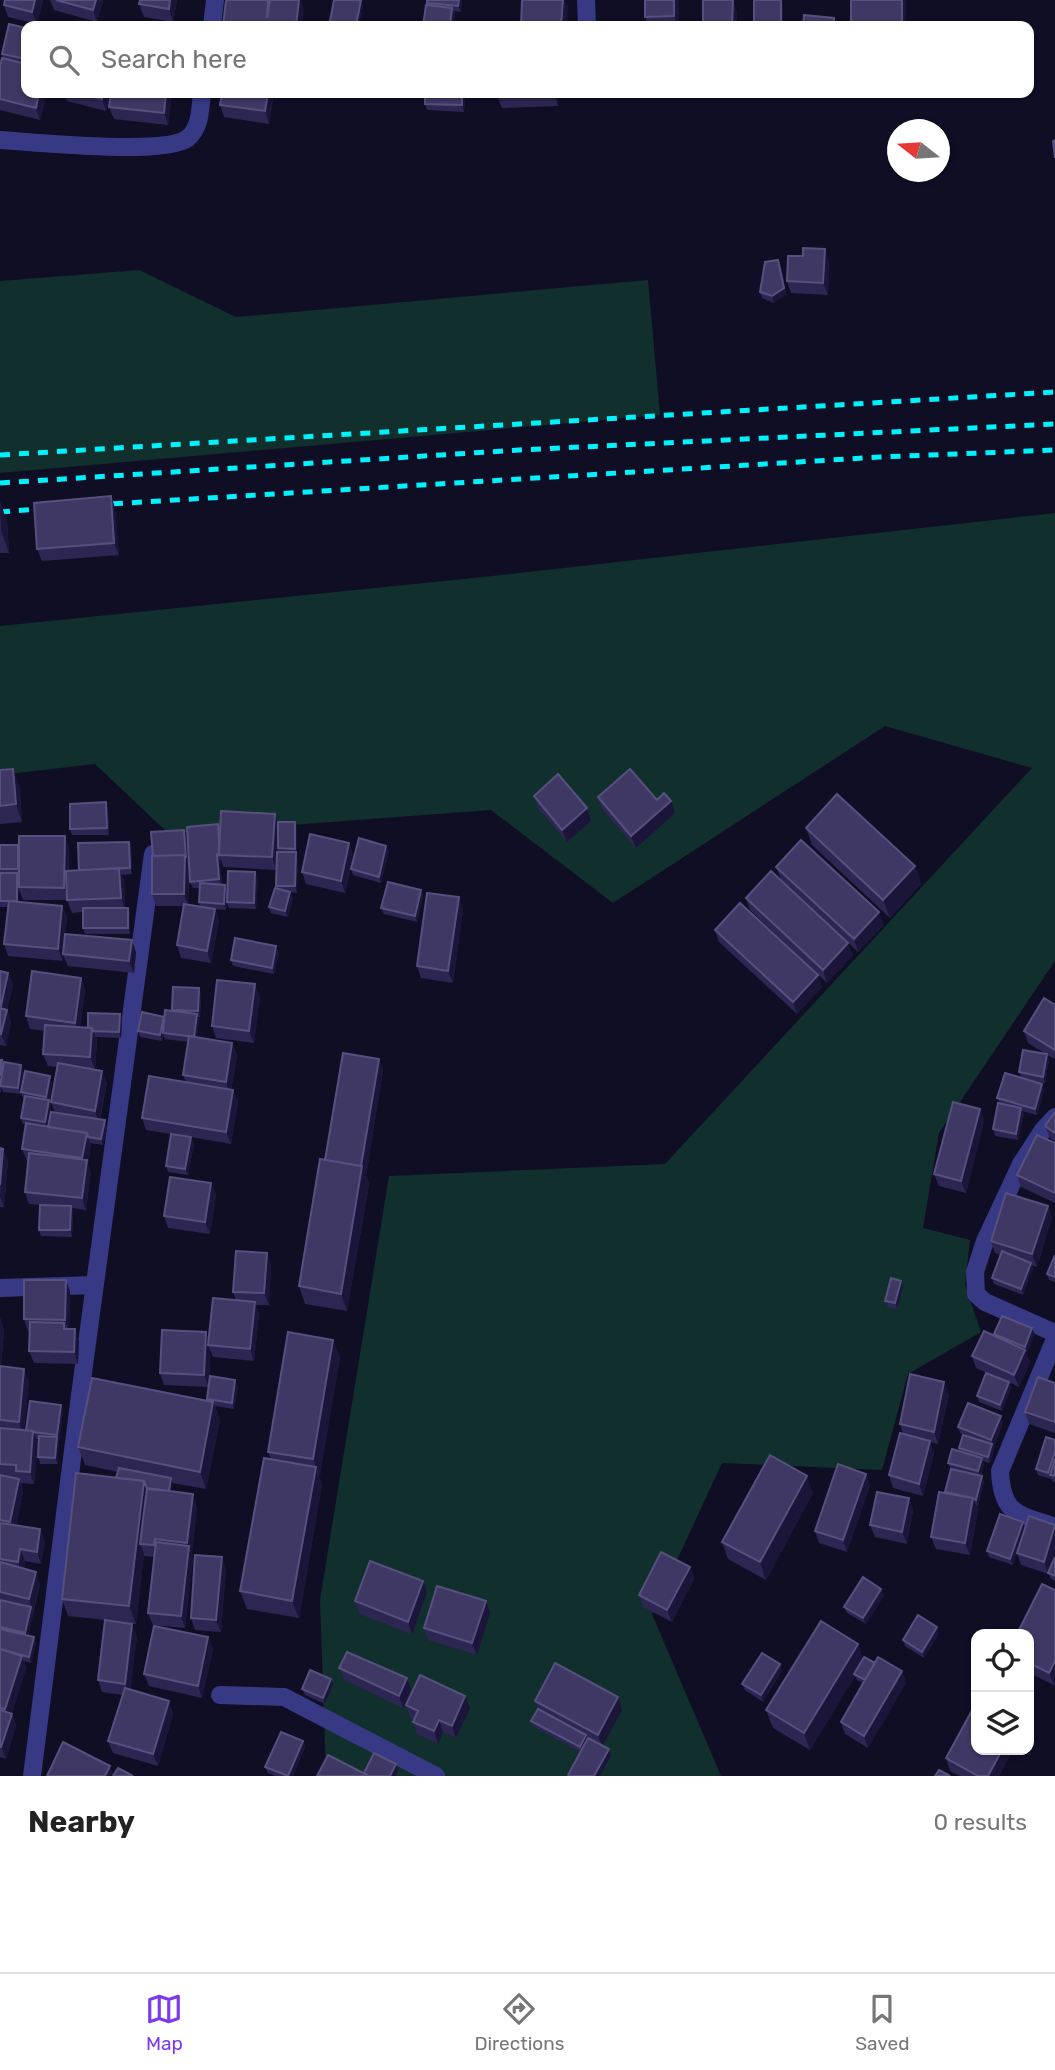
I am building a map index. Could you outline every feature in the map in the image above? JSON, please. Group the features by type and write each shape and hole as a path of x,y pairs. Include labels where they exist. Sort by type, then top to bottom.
{"street":[{"path":"213,21 215,0"},
{"path":"586,0 587,21"},
{"path":"0,140 139,147 175,144 188,138 198,124 201,98"},
{"path":"32,1776 153,854"},
{"path":"1055,1117 1043,1130 1021,1164 985,1241 975,1272 976,1294 985,1302 1055,1333"},
{"path":"0,1288 95,1285"},
{"path":"1055,1339 1000,1471 1001,1491 1006,1505 1021,1516 1055,1527"},
{"path":"220,1695 284,1697 436,1776"}],"green space":[{"path":"139,270 236,317 648,280 660,415 0,473 0,281"},
{"path":"1055,513 1055,961 939,1133 923,1228 970,1240 965,1285 981,1332 908,1374 882,1470 722,1463 652,1614 721,1776 326,1776 320,1600 389,1176 665,1164 1032,768 885,726 613,903 491,810 169,834 95,764 0,775 0,626 483,577"}],"building":[{"path":"5,0 35,0 32,12 4,5"},
{"path":"56,0 96,0 93,10"},
{"path":"140,0 170,0 169,9 139,4"},
{"path":"226,0 268,0 267,18 270,0 299,0 297,21 224,21"},
{"path":"334,0 361,0 357,21 330,21"},
{"path":"427,0 459,0 458,6 427,3"},
{"path":"522,0 563,0 561,21 521,21"},
{"path":"645,0 674,0 674,16 645,17"},
{"path":"703,0 733,0 732,21 703,21"},
{"path":"754,0 781,0 781,21 754,21"},
{"path":"851,0 902,0 902,21 851,21"},
{"path":"426,5 452,8 451,21 424,21"},
{"path":"804,15 834,18 834,21 803,21"},
{"path":"9,24 21,27 21,58 2,54"},
{"path":"2,58 21,63 21,98 38,98 36,108 0,99"},
{"path":"110,98 166,98 164,113 109,107"},
{"path":"221,98 267,98 265,111 220,105"},
{"path":"425,98 462,98 462,105 425,104"},
{"path":"803,248 825,249 823,283 787,281 788,256 803,256"},
{"path":"778,260 784,288 772,296 760,292 765,262"},
{"path":"111,496 114,543 37,549 34,503"},
{"path":"13,769 16,804 0,806 0,770"},
{"path":"630,769 657,800 664,793 671,801 631,836 598,797"},
{"path":"558,774 587,808 562,830 534,796"},
{"path":"837,794 915,866 883,900 806,828"},
{"path":"106,802 107,828 70,829 70,804"},
{"path":"221,811 275,814 272,857 219,855"},
{"path":"278,822 295,822 295,849 278,848"},
{"path":"218,824 219,879 190,882 187,827"},
{"path":"184,830 186,858 185,855 153,856 151,832"},
{"path":"310,834 349,843 341,881 302,872"},
{"path":"19,836 65,836 64,888 19,887"},
{"path":"359,838 386,846 379,877 351,869"},
{"path":"801,840 879,912 854,939 776,867"},
{"path":"129,842 130,868 79,870 78,843"},
{"path":"0,845 18,845 18,869 0,869"},
{"path":"277,852 296,852 295,886 276,886"},
{"path":"185,855 184,894 152,894 152,856"},
{"path":"119,868 121,898 67,900 66,871"},
{"path":"228,871 255,872 254,903 227,902"},
{"path":"771,871 848,943 823,970 746,898"},
{"path":"0,873 17,873 17,901 0,901"},
{"path":"388,882 421,890 415,916 381,908"},
{"path":"200,883 225,885 224,904 199,902"},
{"path":"275,888 290,892 285,911 269,907"},
{"path":"427,893 459,897 448,971 417,966"},
{"path":"9,901 62,906 58,949 4,944"},
{"path":"740,903 818,975 793,1002 715,930"},
{"path":"184,904 215,909 207,951 177,945"},
{"path":"83,908 128,908 128,928 83,928"},
{"path":"65,934 132,940 129,961 63,954"},
{"path":"235,938 276,946 272,968 231,960"},
{"path":"0,971 8,973 1,1006 0,1006"},
{"path":"32,971 81,978 75,1023 26,1016"},
{"path":"217,980 255,984 249,1031 212,1026"},
{"path":"173,987 199,988 198,1011 172,1010"},
{"path":"1044,998 1055,1005 1055,1050 1024,1031"},
{"path":"0,1008 7,1010 1,1034 0,1034"},
{"path":"165,1010 197,1014 194,1037 163,1033"},
{"path":"142,1012 164,1017 160,1035 138,1031"},
{"path":"88,1013 120,1014 119,1032 93,1031 88,1028"},
{"path":"45,1025 92,1028 90,1057 43,1054"},
{"path":"189,1036 232,1043 226,1082 183,1075"},
{"path":"1023,1050 1047,1054 1043,1077 1019,1072"},
{"path":"343,1053 379,1059 361,1166 325,1160"},
{"path":"4,1062 21,1065 18,1088 0,1086"},
{"path":"58,1063 102,1071 95,1111 51,1102"},
{"path":"25,1071 50,1076 46,1097 21,1092"},
{"path":"1005,1073 1042,1084 1035,1109 997,1098"},
{"path":"149,1076 233,1090 226,1132 142,1118"},
{"path":"25,1096 49,1100 45,1122 21,1118"},
{"path":"953,1102 980,1109 961,1181 934,1174"},
{"path":"998,1103 1021,1108 1016,1134 993,1129"},
{"path":"51,1112 105,1120 101,1139 88,1137 87,1133 48,1127"},
{"path":"1055,1112 1055,1133 1045,1126"},
{"path":"26,1123 87,1133 82,1158 22,1149"},
{"path":"171,1134 191,1137 185,1169 166,1166"},
{"path":"1037,1135 1055,1143 1055,1193 1017,1175"},
{"path":"0,1148 3,1149 0,1185"},
{"path":"29,1153 87,1160 82,1198 25,1192"},
{"path":"320,1159 362,1166 341,1294 299,1286"},
{"path":"170,1177 211,1183 205,1222 164,1216"},
{"path":"1006,1193 1048,1206 1032,1254 991,1241"},
{"path":"40,1205 71,1206 70,1230 39,1230"},
{"path":"236,1251 267,1253 264,1293 233,1292"},
{"path":"1002,1251 1031,1263 1021,1289 992,1278"},
{"path":"1055,1255 1055,1277 1047,1274"},
{"path":"891,1278 901,1281 895,1303 885,1301"},
{"path":"24,1280 66,1280 65,1320 24,1319"},
{"path":"213,1298 255,1302 250,1349 208,1345"},
{"path":"1002,1316 1032,1328 1025,1347 994,1334"},
{"path":"30,1322 64,1323 64,1329 75,1329 74,1352 29,1351"},
{"path":"162,1330 206,1332 204,1375 160,1373"},
{"path":"984,1331 1025,1350 1014,1375 972,1356"},
{"path":"288,1332 333,1340 313,1459 268,1452"},
{"path":"0,1366 24,1369 19,1422 0,1420"},
{"path":"986,1373 1009,1382 1000,1405 977,1396"},
{"path":"910,1374 944,1382 934,1432 900,1424"},
{"path":"210,1376 235,1380 232,1403 207,1399"},
{"path":"1038,1377 1055,1383 1055,1422 1025,1412"},
{"path":"92,1378 213,1402 200,1472 78,1447"},
{"path":"30,1401 61,1405 57,1435 26,1430"},
{"path":"968,1403 1001,1416 991,1440 958,1427"},
{"path":"0,1428 33,1431 30,1472 16,1471 16,1465 0,1464"},
{"path":"900,1433 930,1441 919,1484 889,1475"},
{"path":"963,1435 992,1444 988,1457 959,1448"},
{"path":"39,1436 57,1437 55,1458 38,1457"},
{"path":"1046,1437 1055,1440 1055,1452 1048,1473 1036,1469"},
{"path":"952,1449 982,1458 978,1471 948,1463"},
{"path":"770,1455 807,1476 760,1562 722,1542"},
{"path":"264,1458 316,1467 292,1601 240,1591"},
{"path":"1055,1459 1055,1476 1050,1475"},
{"path":"838,1464 866,1474 843,1540 815,1531"},
{"path":"119,1468 171,1478 169,1491 147,1489 144,1481 116,1478"},
{"path":"951,1469 982,1476 976,1500 945,1492"},
{"path":"76,1473 144,1481 129,1606 62,1599"},
{"path":"0,1475 19,1479 10,1522 0,1520"},
{"path":"147,1488 193,1494 187,1543 155,1539 154,1545 140,1544"},
{"path":"877,1492 909,1498 902,1532 870,1525"},
{"path":"939,1492 973,1498 965,1543 931,1537"},
{"path":"1000,1514 1023,1522 1010,1559 987,1551"},
{"path":"1029,1516 1055,1525 1044,1562 1017,1553"},
{"path":"0,1523 40,1529 37,1552 20,1549 18,1562 0,1559"},
{"path":"156,1542 189,1546 181,1616 148,1613"},
{"path":"661,1552 690,1567 667,1610 639,1595"},
{"path":"195,1555 222,1557 216,1620 191,1618"},
{"path":"1055,1557 1055,1576 1048,1573"},
{"path":"370,1561 423,1581 408,1622 355,1601"},
{"path":"0,1562 36,1572 29,1599 0,1592"},
{"path":"863,1577 881,1589 863,1618 844,1607"},
{"path":"1042,1584 1055,1590 1055,1661 1049,1673 1034,1666 1034,1629 1020,1629"},
{"path":"437,1586 486,1601 472,1643 424,1628"},
{"path":"0,1600 31,1607 25,1633 0,1627"},
{"path":"918,1615 937,1627 922,1652 903,1640"},
{"path":"105,1620 132,1624 125,1684 98,1680"},
{"path":"821,1621 858,1644 804,1733 766,1710"},
{"path":"154,1626 208,1637 198,1686 144,1674"},
{"path":"0,1629 34,1637 29,1657 0,1649"},
{"path":"0,1649 22,1656 5,1709 0,1708"},
{"path":"347,1652 407,1678 399,1696 339,1668"},
{"path":"762,1653 780,1664 761,1695 742,1684"},
{"path":"864,1657 875,1663 865,1680 854,1674"},
{"path":"878,1657 902,1671 864,1736 841,1722"},
{"path":"555,1663 618,1697 598,1735 535,1701"},
{"path":"310,1670 331,1679 323,1698 302,1689"},
{"path":"420,1675 465,1696 452,1726 439,1720 434,1731 413,1722 418,1711 406,1705"},
{"path":"125,1688 169,1701 153,1754 108,1741"},
{"path":"538,1709 586,1735 580,1747 531,1721"},
{"path":"0,1710 12,1714 1,1747 0,1747"},
{"path":"971,1712 971,1755 999,1755 988,1776 978,1776 946,1758"},
{"path":"281,1732 303,1741 288,1776 265,1767"},
{"path":"588,1738 609,1749 594,1776 569,1776 568,1775"},
{"path":"63,1742 110,1766 105,1776 47,1776"},
{"path":"374,1753 396,1764 390,1776 369,1776 364,1773"},
{"path":"328,1755 369,1776 317,1776"},
{"path":"118,1768 133,1776 113,1776"},
{"path":"939,1770 950,1776 935,1776"}],"railway":[{"path":"0,455 1055,392"},
{"path":"0,483 519,450 1055,424"},
{"path":"94,505 880,457 1055,450"},
{"path":"0,512 52,508"}]}
